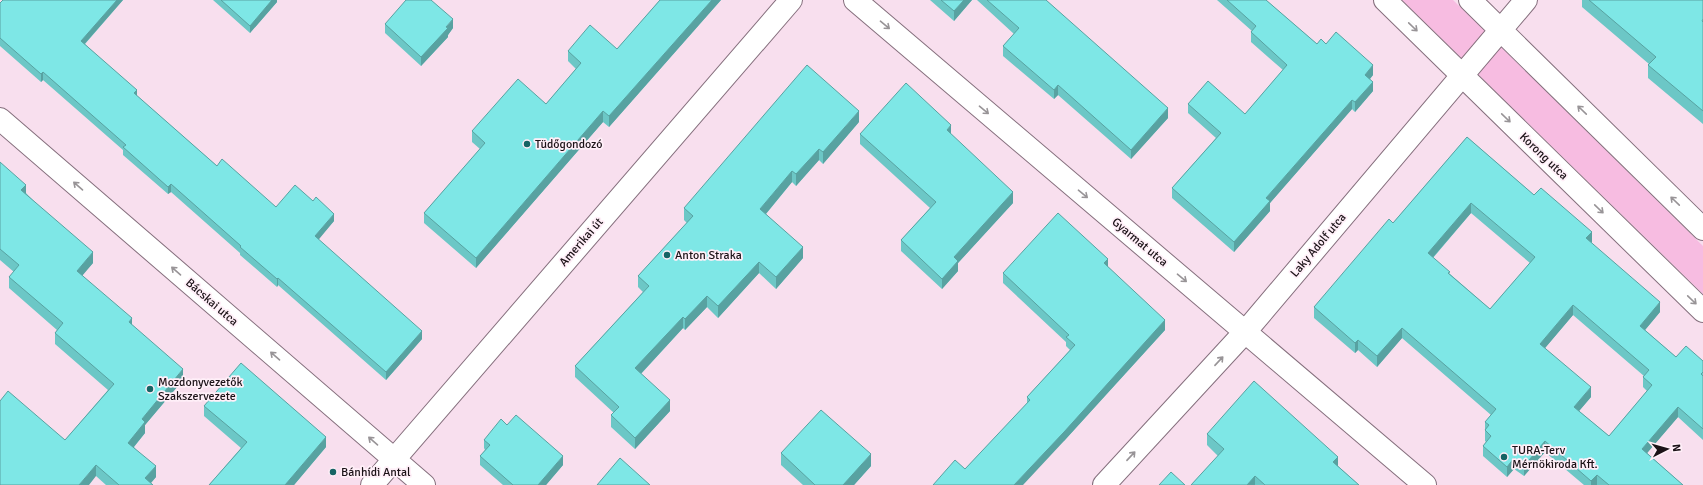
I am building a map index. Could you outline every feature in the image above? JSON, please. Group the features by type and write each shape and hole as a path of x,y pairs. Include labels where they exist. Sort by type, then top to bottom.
{"street":[{"name":"Amerikai út","path":"372,485 791,0"},
{"name":"Gyarmat utca","path":"855,0 1425,485"},
{"name":"Korong utca","path":"1385,0 1703,311"},
{"path":"1470,0 1703,229"},
{"name":"Laky Adolf utca","path":"1104,485 1245,332 1526,0"},
{"name":"Bácskai utca","path":"0,119 424,485"}],"shaded area":[{"path":"1402,0 1453,0 1703,246 1703,294"}],"building":[{"path":"3,0 117,0 81,41 137,90 134,93 217,166 222,159 276,207 295,185 313,201 316,197 334,214 315,236 422,331 386,372 240,247 241,246 171,184 168,187 123,147 126,145 43,72 41,74 0,38 0,3"},
{"path":"221,0 272,0 250,26"},
{"path":"406,0 431,0 453,19 446,27 448,28 421,57 385,24"},
{"path":"660,0 712,0 609,116 603,111 476,258 424,213 485,143 472,131 518,79 546,104 581,63 568,51 590,25 617,49"},
{"path":"941,0 964,0 954,11"},
{"path":"987,0 1046,0 1168,108 1131,150 1058,85 1054,90 1003,46 1019,28"},
{"path":"1227,0 1266,0 1317,44 1321,39 1326,44 1336,32 1373,65 1365,75 1373,82 1355,102 1352,100 1266,198 1270,201 1234,242 1172,188 1221,133 1188,104 1208,81 1245,114 1287,65 1251,32 1256,26"},
{"path":"1589,0 1703,0 1703,111 1648,65 1656,57"},
{"path":"807,65 859,111 823,152 819,149 796,174 792,171 760,209 803,247 776,277 759,262 718,306 707,296 685,319 683,317 635,368 670,400 635,438 611,415 619,407 575,366 649,286 638,276 693,216 684,208"},
{"path":"906,83 951,125 947,130 1013,192 954,257 958,261 942,279 901,240 936,202 860,134"},
{"path":"1467,137 1534,195 1541,188 1592,232 1586,238 1660,302 1640,326 1676,357 1686,346 1703,361 1703,372 1701,374 1703,376 1703,429 1678,407 1642,449 1683,485 1609,485 1597,475 1591,481 1545,441 1524,466 1514,458 1507,467 1483,446 1491,436 1485,430 1489,425 1485,422 1496,409 1402,328 1377,356 1358,340 1355,343 1314,307 1389,219 1393,223","holes":["1471,203 1535,257 1490,309 1448,273 1450,272 1428,253","1573,305 1649,370 1643,377 1652,385 1609,436 1574,407 1591,387 1540,344"]},
{"path":"0,162 26,185 21,190 93,252 77,271 132,318 129,322 183,369 142,419 145,422 128,443 156,466 145,478 153,485 119,485 96,465 79,485 0,485 0,401 8,391 65,440 114,384 55,333 63,323 9,277 19,265 0,249"},
{"path":"1058,213 1108,259 1104,263 1165,320 1014,485 933,485 955,460 965,469 1030,400 1027,397 1075,345 1066,337 1069,335 1003,273"},
{"path":"241,363 326,437 285,485 209,485 247,442 204,406"},
{"path":"1254,381 1338,457 1333,462 1359,485 1265,485 1255,476 1247,485 1191,485 1224,449 1207,434"},
{"path":"821,410 871,454 843,485 815,485 781,453"},
{"path":"516,415 563,456 538,485 513,485 480,456 490,445 484,440 501,419 507,425"},
{"path":"620,458 650,485 597,485"},
{"path":"1171,472 1185,485 1159,485"}],"place":[{"name":"Tüdőgondozó","path":"527,144"},
{"name":"Anton Straka","path":"667,255"},
{"name":"Mozdonyvezetők Szakszervezete","path":"150,389"},
{"name":"TURA-Terv Mérnökiroda Kft.","path":"1504,457"},
{"name":"Bánhídi Antal","path":"333,472"}]}
